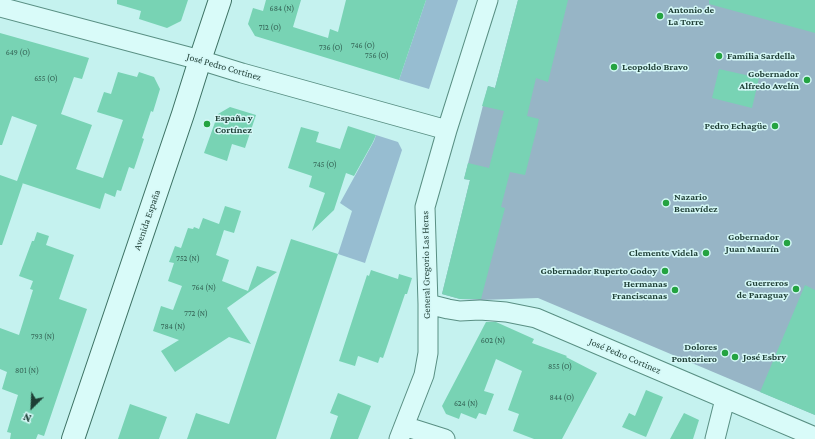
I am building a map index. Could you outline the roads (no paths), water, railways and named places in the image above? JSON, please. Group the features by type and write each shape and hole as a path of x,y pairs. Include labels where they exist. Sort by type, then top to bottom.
{"main road":[{"name":"Avenida España","path":"73,439 220,0"}],"street":[{"name":"General Gregorio Las Heras","path":"401,433 424,375 428,354 425,207 447,130 488,0"},
{"name":"José Pedro Cortinez","path":"0,6 200,60 447,130"},
{"name":"José Pedro Cortinez","path":"428,304 460,311 506,312 536,318 815,437"},
{"path":"714,439 725,399"},
{"path":"401,433 445,439"}],"place":[{"name":"Antonio de La Torre","path":"660,16"},
{"name":"Familia Sardella","path":"719,56"},
{"name":"Leopoldo Bravo","path":"614,67"},
{"name":"Gobernador Alfredo Avelín","path":"807,80"},
{"name":"España y Cortínez","path":"207,124"},
{"name":"Pedro Echagüe","path":"775,126"},
{"name":"Nazario Benavídez","path":"666,203"},
{"name":"Gobernador Juan Maurín","path":"787,243"},
{"name":"Clemente Videla","path":"706,253"},
{"name":"Gobernador Ruperto Godoy","path":"665,271"},
{"name":"Guerreros de Paraguay","path":"796,289"},
{"name":"Hermanas Franciscanas","path":"675,290"},
{"name":"Dolores Pontoriero","path":"725,353"},
{"name":"José Esbry","path":"735,357"}]}
